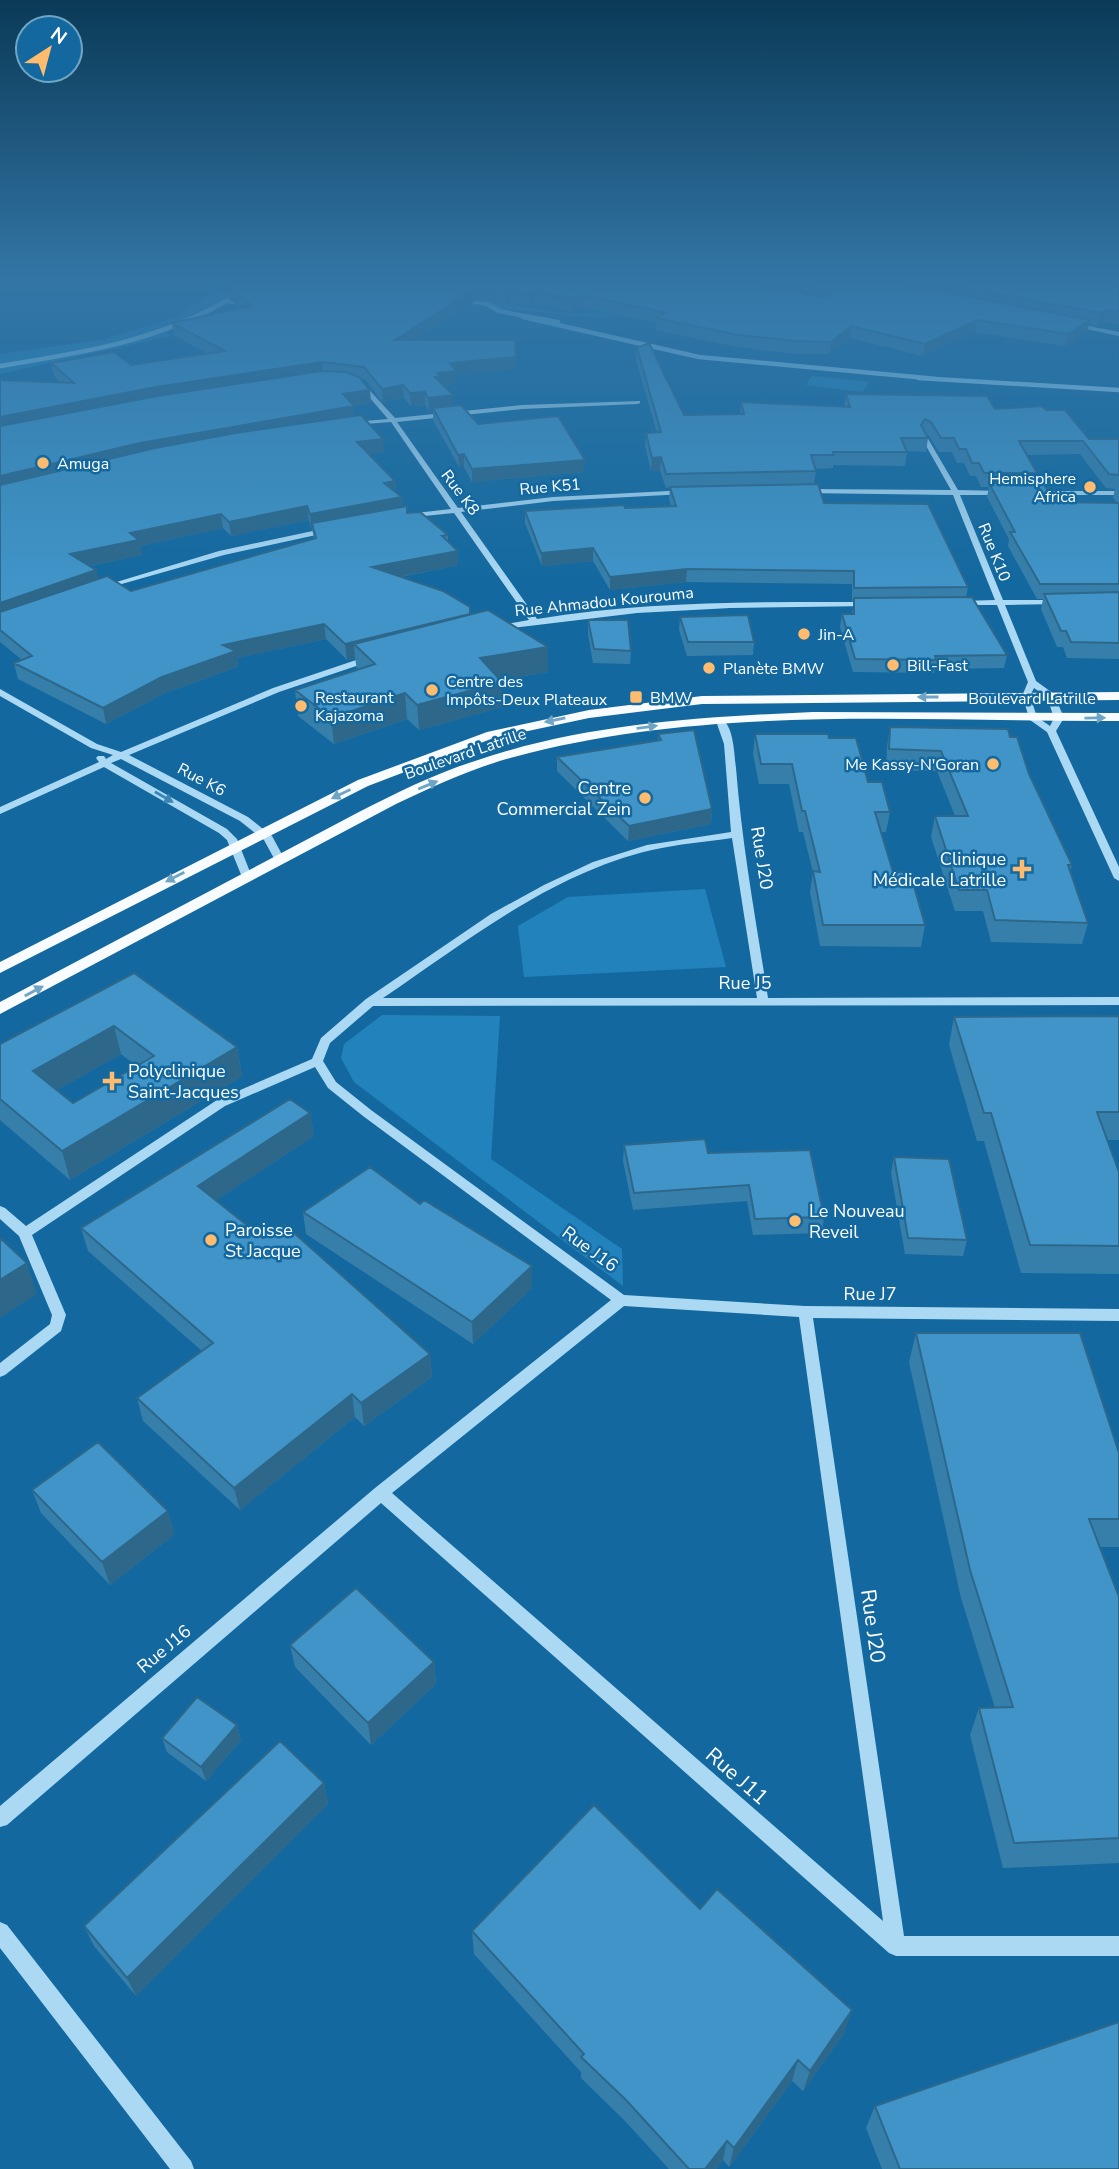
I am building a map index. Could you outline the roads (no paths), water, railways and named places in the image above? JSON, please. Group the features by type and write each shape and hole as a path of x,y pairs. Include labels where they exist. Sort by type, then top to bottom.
{"main road":[{"name":"Boulevard Latrille","path":"0,968 236,845 363,783 487,736 589,714 702,700 771,697 1119,696"},
{"name":"Boulevard Latrille","path":"0,1009 391,800 508,755 601,734 721,721 787,718 1033,718 1055,724 1119,718"}],"street":[{"name":"Rue K8","path":"353,379 362,383 392,419 534,621"},
{"path":"339,426 522,407 638,402"},
{"name":"Rue K10","path":"924,437 956,493 1032,682"},
{"path":"789,491 1010,493"},
{"name":"Rue K51","path":"397,518 553,499 694,492"},
{"path":"1024,493 1119,493"},
{"path":"97,589 222,553 334,528"},
{"path":"952,603 1066,602"},
{"name":"Rue Ahmadou Kourouma","path":"494,629 534,621 693,607 886,603"},
{"path":"0,811 252,698 307,677 387,654"},
{"path":"1033,718 1026,696 1032,682 1051,696 1055,724 1119,878"},
{"name":"Rue K6","path":"0,692 94,746 121,755 244,819 263,832 275,847 280,860"},
{"name":"Rue J20","path":"721,721 729,744 736,834 763,1001"},
{"path":"94,746 104,764"},
{"name":"Rue K6","path":"104,764 223,831 236,845"},
{"path":"25,1233 221,1103 317,1061 326,1041 370,1002 495,916 597,864 652,847 736,834"},
{"path":"236,845 247,877"},
{"name":"Rue J5","path":"370,1002 1119,1001"},
{"name":"Rue J16","path":"0,1818 381,1493 621,1300 367,1113 332,1085 317,1061"},
{"path":"0,1211 25,1233 59,1315 55,1327 0,1371"},
{"name":"Rue J7","path":"621,1300 805,1312 1119,1315"},
{"name":"Rue J20","path":"805,1312 896,1945"},
{"name":"Rue J11","path":"381,1493 896,1945"},
{"path":"0,1932 183,2169"},
{"path":"896,1945 1119,1946"}],"waterway":[{"path":"938,379 1119,390"}],"place":[{"name":"Amuga","path":"43,463"},
{"name":"Hemisphere Africa","path":"1090,487"},
{"name":"Jin-A","path":"804,634"},
{"name":"Bill-Fast","path":"893,665"},
{"name":"Planète BMW","path":"709,668"},
{"name":"Centre des Impôts-Deux Plateaux","path":"432,690"},
{"name":"BMW","path":"636,697"},
{"name":"Restaurant Kajazoma","path":"301,706"},
{"name":"Me Kassy-N'Goran","path":"993,764"},
{"name":"Centre Commercial Zein","path":"645,798"},
{"name":"Clinique Médicale Latrille","path":"1022,869"},
{"name":"Polyclinique Saint-Jacques","path":"112,1081"},
{"name":"Le Nouveau Reveil","path":"795,1221"},
{"name":"Paroisse St Jacque","path":"211,1240"}]}
